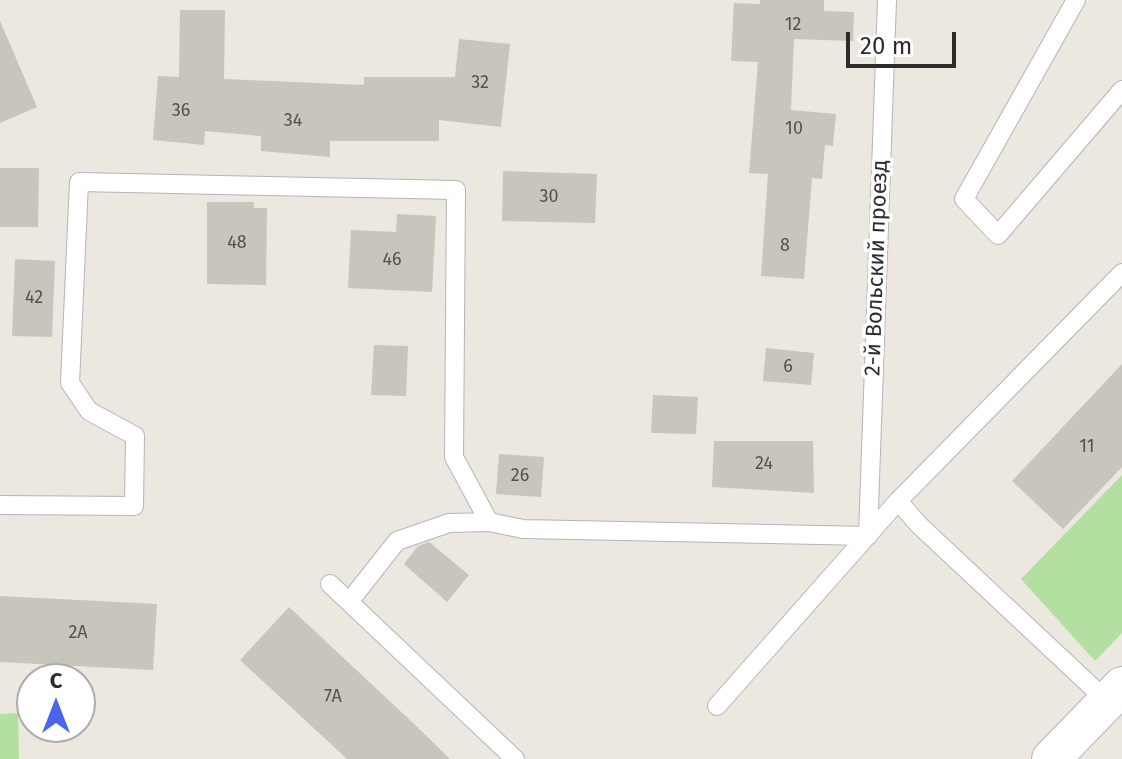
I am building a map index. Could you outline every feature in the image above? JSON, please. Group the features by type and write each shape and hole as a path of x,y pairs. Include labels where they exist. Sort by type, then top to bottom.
{"street":[{"path":"1051,759 1114,693"}],"lane":[{"name":"2-й Вольский проезд","path":"868,536 887,0"},
{"path":"1076,0 964,199 998,235 1122,90"},
{"path":"0,505 134,506 135,436 89,411 70,383 79,182 456,190 454,457 489,522"},
{"path":"717,706 898,501 1122,273"},
{"path":"898,501 919,525 1114,693"},
{"path":"349,602 397,541 449,523 489,522 523,529 868,536"},
{"path":"330,584 515,759"}],"green space":[{"path":"1122,475 1122,633 1095,661 1021,579"},
{"path":"16,713 19,759 0,759 0,714"}],"building":[{"path":"760,0 824,0 824,11 854,12 853,41 794,39 791,110 836,114 833,146 825,145 822,179 812,178 804,279 761,276 768,174 749,173 758,62 731,61 734,3 760,4"},
{"path":"180,10 225,10 224,79 364,85 364,77 455,77 459,39 510,44 501,127 439,120 439,141 330,141 330,157 261,151 261,136 205,131 204,145 153,140 158,76 179,77"},
{"path":"0,21 37,107 0,123"},
{"path":"0,168 39,168 38,227 0,227"},
{"path":"503,171 597,174 595,223 502,221"},
{"path":"207,202 254,202 254,208 267,208 266,285 207,284"},
{"path":"397,214 436,216 432,292 348,288 351,230 396,232"},
{"path":"15,259 55,261 52,337 12,336"},
{"path":"374,345 408,346 406,396 371,395"},
{"path":"766,348 814,353 811,385 763,381"},
{"path":"1122,364 1122,467 1063,529 1012,481"},
{"path":"653,395 698,397 696,434 651,433"},
{"path":"714,441 813,441 814,493 712,487"},
{"path":"499,454 544,457 541,497 496,494"},
{"path":"429,542 469,575 447,602 404,564 418,546"},
{"path":"0,596 157,604 153,670 96,667 96,663 0,662"},
{"path":"289,607 450,759 347,759 240,660"}]}
